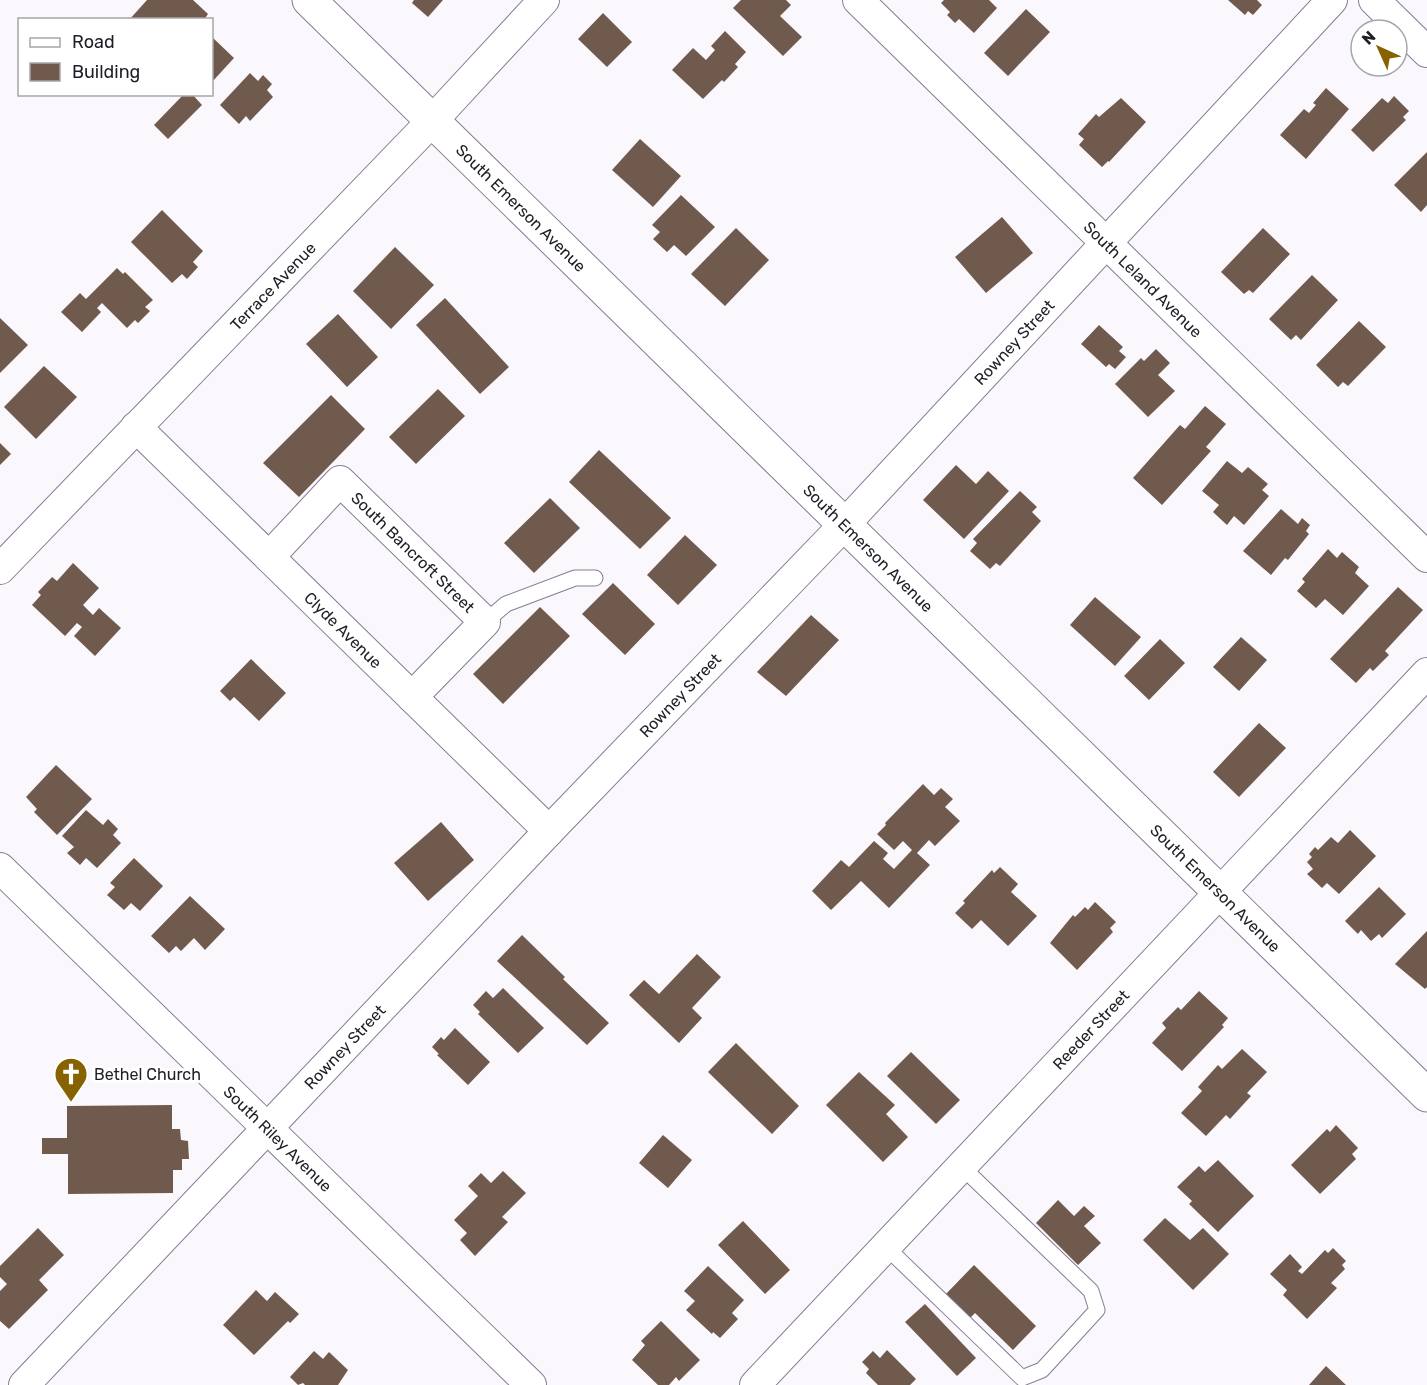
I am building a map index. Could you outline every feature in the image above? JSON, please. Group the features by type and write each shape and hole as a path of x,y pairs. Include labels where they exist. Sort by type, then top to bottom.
{"main road":[{"name":"South Emerson Avenue","path":"309,0 1427,1095"}],"street":[{"name":"Terrace Avenue","path":"0,569 432,121 544,0"},
{"name":"South Leland Avenue","path":"858,0 1427,557"},
{"name":"Rowney Street","path":"24,1385 549,831 844,525 1332,0"},
{"path":"1374,0 1427,52"},
{"name":"Clyde Avenue","path":"136,427 549,831"},
{"name":"South Bancroft Street","path":"268,557 340,481 485,622 412,697"},
{"name":"Reeder Street","path":"755,1385 1427,674"},
{"name":"South Riley Avenue","path":"0,868 531,1385"}],"lane":[{"path":"485,622 506,604 575,578 595,578"},
{"path":"886,1247 1022,1378 1042,1370 1097,1310 1091,1290 962,1167"}],"building":[{"path":"147,0 193,0 208,14 205,18 131,18"},
{"path":"414,0 443,0 428,17 412,3"},
{"path":"741,0 786,0 791,5 780,16 802,37 783,56 733,8"},
{"path":"944,0 989,0 997,8 974,33 959,19 955,23 947,15 950,12 941,3"},
{"path":"1228,0 1257,0 1262,5 1253,15 1248,11 1245,15"},
{"path":"1026,9 1050,32 1008,76 984,53"},
{"path":"603,13 632,42 607,67 578,39"},
{"path":"725,31 746,52 735,64 738,67 703,99 672,70 693,48 706,60 715,50 711,46"},
{"path":"213,38 234,58 213,81"},
{"path":"250,73 258,81 263,75 272,84 267,90 273,97 250,121 246,116 239,124 220,105"},
{"path":"1326,88 1349,109 1306,159 1280,135 1304,109 1309,113 1316,105 1313,103"},
{"path":"182,96 194,96 202,105 168,139 154,125"},
{"path":"1394,96 1409,111 1403,117 1406,120 1373,152 1351,130 1382,98 1388,103"},
{"path":"1121,98 1146,122 1102,167 1079,145 1084,139 1078,134 1096,114 1099,117"},
{"path":"640,139 681,176 653,207 612,170"},
{"path":"1427,152 1427,205 1421,212 1394,185"},
{"path":"681,195 715,227 686,256 674,245 667,252 653,239 660,232 652,225"},
{"path":"162,210 203,251 193,262 198,267 187,279 182,274 172,283 131,242"},
{"path":"1002,217 1033,253 986,293 955,257"},
{"path":"736,228 769,260 725,306 691,274"},
{"path":"1263,228 1290,254 1253,293 1249,290 1244,294 1221,272"},
{"path":"395,247 434,285 391,329 353,291"},
{"path":"117,268 123,274 125,272 153,300 145,307 150,311 138,323 135,320 127,328 102,303 97,308 101,312 82,332 61,312 80,293 86,299"},
{"path":"1312,275 1338,300 1301,340 1296,335 1291,340 1269,319"},
{"path":"445,298 509,367 480,394 416,325"},
{"path":"338,314 378,357 347,387 306,344"},
{"path":"0,318 28,345 0,373"},
{"path":"1359,321 1386,347 1348,386 1343,382 1338,387 1316,365"},
{"path":"1099,325 1123,347 1119,351 1126,357 1115,369 1109,364 1106,367 1081,344"},
{"path":"1156,349 1170,363 1158,375 1175,391 1148,417 1115,384 1141,358 1144,361"},
{"path":"44,366 77,397 36,439 4,407"},
{"path":"438,389 465,416 416,464 389,437"},
{"path":"331,395 365,429 299,497 263,463"},
{"path":"1205,406 1226,424 1206,447 1211,451 1162,505 1133,478 1180,425 1185,429"},
{"path":"0,443 11,454 0,465"},
{"path":"599,450 671,518 640,549 569,482"},
{"path":"1227,461 1242,473 1248,467 1268,484 1262,490 1269,496 1244,525 1234,516 1227,525 1213,512 1219,505 1202,491"},
{"path":"956,465 976,484 988,471 1009,491 964,539 923,500"},
{"path":"1020,491 1037,507 1032,512 1041,521 1000,566 996,563 990,569 970,551 977,543 973,539"},
{"path":"550,498 580,528 534,573 504,543"},
{"path":"1281,509 1298,524 1302,518 1310,525 1306,531 1309,534 1288,560 1285,558 1271,575 1243,551"},
{"path":"685,535 717,565 678,605 647,575"},
{"path":"1328,549 1337,558 1342,552 1359,567 1355,573 1369,586 1343,615 1325,599 1316,608 1297,591 1305,582 1302,579"},
{"path":"73,563 99,588 83,605 93,615 99,608 121,628 95,656 74,636 82,627 77,623 65,636 32,605 41,595 38,592 52,577 57,581"},
{"path":"613,583 655,624 625,655 582,614"},
{"path":"1398,587 1423,610 1385,651 1389,655 1373,671 1370,668 1356,683 1330,659"},
{"path":"1095,597 1141,637 1115,666 1070,625"},
{"path":"540,607 570,636 503,704 473,674"},
{"path":"811,615 839,640 786,696 757,672"},
{"path":"1241,637 1267,660 1239,691 1213,667"},
{"path":"1160,639 1185,663 1149,700 1124,676"},
{"path":"251,659 286,693 259,721 234,697 230,701 220,691"},
{"path":"1259,723 1286,748 1239,797 1213,772"},
{"path":"56,765 92,799 57,835 34,812 37,809 26,797"},
{"path":"923,784 934,795 941,788 953,799 945,807 960,821 935,846 929,840 917,853 930,865 889,908 861,881 831,910 812,891 841,860 849,867 874,841 888,853 883,859 894,869 912,850 903,841 894,850 877,834"},
{"path":"86,810 103,825 108,819 118,829 113,835 121,843 97,868 86,858 80,865 67,853 74,847 62,836"},
{"path":"441,822 474,860 428,901 394,863"},
{"path":"1350,830 1376,856 1339,894 1327,883 1322,888 1307,874 1313,869 1307,862 1312,857 1309,854 1315,847 1318,850 1331,837 1338,843"},
{"path":"134,858 163,886 140,911 131,903 124,910 107,895 115,887 110,883"},
{"path":"1000,867 1018,884 1011,892 1037,916 1008,946 981,920 972,929 955,913 992,870 994,873"},
{"path":"1379,887 1406,914 1382,938 1379,934 1371,941 1361,930 1358,934 1345,921"},
{"path":"190,896 225,929 205,950 194,938 181,951 176,946 169,953 151,936"},
{"path":"1095,902 1116,922 1110,928 1113,932 1077,970 1050,943 1073,915 1075,917 1085,907 1088,910"},
{"path":"1427,931 1427,987 1425,989 1395,964"},
{"path":"522,935 609,1023 587,1045 497,961"},
{"path":"697,954 721,977 692,1008 702,1018 679,1043 629,995 644,980 659,994"},
{"path":"503,988 544,1028 518,1053 478,1014 480,1012 473,1005 486,991 493,998"},
{"path":"1199,991 1228,1018 1222,1025 1224,1027 1182,1071 1152,1043 1166,1028 1162,1023 1178,1007 1181,1010"},
{"path":"455,1028 490,1062 468,1085 437,1055 439,1054 432,1047 441,1037 444,1040"},
{"path":"736,1043 799,1106 772,1134 708,1072"},
{"path":"1242,1049 1267,1072 1247,1093 1251,1096 1230,1119 1226,1115 1206,1136 1181,1113 1202,1091 1198,1087 1218,1065 1222,1069"},
{"path":"911,1052 960,1100 936,1124 887,1076"},
{"path":"859,1072 895,1105 886,1114 908,1137 883,1162 826,1105"},
{"path":"172,1105 172,1129 180,1129 181,1140 188,1141 189,1159 182,1159 182,1170 173,1170 173,1193 68,1194 68,1154 42,1154 42,1138 67,1138 67,1106"},
{"path":"1336,1125 1358,1148 1352,1154 1356,1159 1320,1194 1291,1165 1327,1129 1330,1132"},
{"path":"663,1135 692,1160 668,1188 639,1163"},
{"path":"1218,1160 1254,1196 1218,1232 1189,1204 1192,1201 1177,1187 1199,1166 1205,1172"},
{"path":"503,1171 526,1193 502,1217 508,1222 475,1256 460,1240 467,1233 454,1220 478,1196 468,1186 481,1173 491,1183"},
{"path":"1058,1200 1074,1216 1084,1206 1095,1216 1084,1226 1101,1243 1078,1265 1036,1223"},
{"path":"1165,1218 1190,1240 1203,1228 1229,1254 1193,1290 1143,1240"},
{"path":"743,1221 790,1270 765,1294 718,1245"},
{"path":"38,1228 64,1255 39,1280 48,1290 9,1329 0,1321 0,1291 7,1284 0,1277 0,1266"},
{"path":"1333,1248 1346,1261 1342,1265 1345,1269 1331,1283 1337,1288 1307,1319 1283,1295 1287,1290 1270,1274 1290,1254 1302,1267 1298,1271 1302,1274 1325,1250 1328,1253"},
{"path":"974,1265 1036,1326 1013,1350 975,1313 969,1319 945,1295"},
{"path":"708,1266 744,1300 732,1313 738,1319 720,1338 713,1332 712,1334 686,1310 695,1301 684,1291"},
{"path":"256,1290 267,1301 275,1292 299,1314 290,1323 288,1321 254,1355 223,1325"},
{"path":"925,1304 976,1358 957,1376 905,1322"},
{"path":"661,1321 700,1360 679,1381 676,1377 669,1385 658,1385 632,1360 645,1345 641,1341"},
{"path":"887,1350 916,1379 910,1385 878,1385 866,1373 869,1369 862,1362 873,1351 880,1358"},
{"path":"314,1351 323,1359 329,1352 348,1370 338,1385 305,1385 303,1383 298,1385 290,1377"},
{"path":"1326,1366 1346,1385 1309,1385"}],"place":[{"name":"Bethel Church","path":"71,1103"}]}
